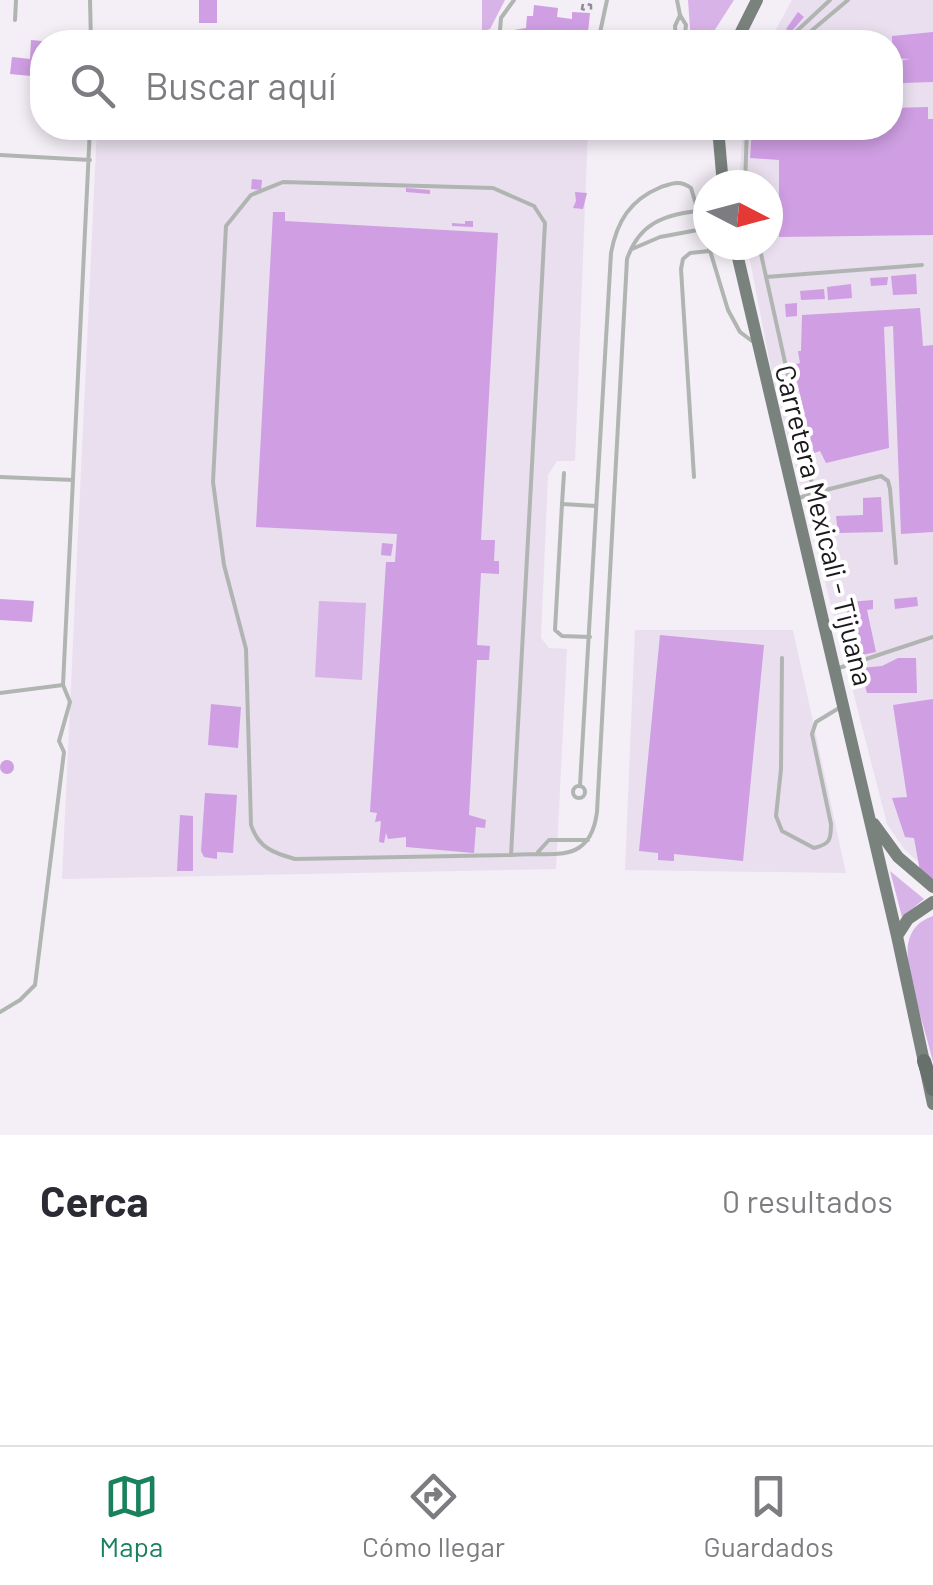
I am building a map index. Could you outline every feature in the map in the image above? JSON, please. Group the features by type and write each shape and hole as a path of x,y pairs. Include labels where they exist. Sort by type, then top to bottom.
{"highway":[{"path":"924,1061 933,1089"}],"main road":[{"path":"742,30 757,0"},
{"path":"718,140 721,170"},
{"name":"Carretera Mexicali - Tijuana","path":"738,260 933,1104"},
{"name":"Carretera Mexicali - Tijuana","path":"869,816 898,858 933,888"},
{"path":"897,936 908,918 933,902"}],"lane":[{"path":"16,0 16,20"},
{"path":"90,0 91,30"},
{"path":"500,30 501,18 514,0"},
{"path":"601,30 607,0"},
{"path":"677,0 686,30"},
{"path":"798,30 830,0"},
{"path":"812,30 848,0"},
{"path":"675,30 680,14"},
{"path":"0,1012 20,1000 34,985 64,752 59,741 70,702 63,685 90,140"},
{"path":"715,140 718,144"},
{"path":"746,170 747,140"},
{"path":"0,155 90,160"},
{"path":"511,854 545,222 534,206 493,188 283,182 251,195 226,226 213,482 224,565 246,649 251,825 256,839 276,854 295,858 564,854 574,852 588,840 595,826 600,787 630,250 642,230 654,222 669,214 693,212"},
{"path":"580,785 608,279 618,224 636,201 672,183 680,182 691,188 693,196"},
{"path":"630,250 660,237 693,231"},
{"path":"693,253 682,259 681,270 694,477"},
{"path":"712,260 732,322 756,344"},
{"path":"762,260 823,538"},
{"path":"766,277 922,265"},
{"path":"764,380 786,374"},
{"path":"564,472 555,630 562,636 590,637"},
{"path":"794,500 881,476 888,481 896,564"},
{"path":"0,477 74,480"},
{"path":"562,504 596,506"},
{"path":"835,670 933,637"},
{"path":"782,658 781,784 776,816 782,831 814,848 827,845 831,838 812,734 816,722 843,706"},
{"path":"0,693 63,685"},
{"path":"538,852 549,840 588,840"}],"path":[{"path":"583,4 582,10 591,4 590,10"}],"shaded area":[{"path":"482,0 505,0 490,29 482,30"},
{"path":"688,0 734,0 715,30 690,30"},
{"path":"792,0 933,0 933,875 904,849 887,824 773,379 750,260 783,260 783,170 740,170 742,140 903,140 903,30 776,30"},
{"path":"96,140 588,140 575,461 557,461 548,475 541,638 549,648 567,649 556,869 62,879"},
{"path":"319,601 366,603 362,680 315,677"},
{"path":"635,630 793,630 846,873 625,870"},
{"path":"890,871 924,899 902,917"},
{"path":"933,916 933,1062 913,984 908,944 920,923"}],"building":[{"path":"199,0 217,0 217,23 199,23"},
{"path":"534,5 558,8 557,17 572,19 572,12 590,13 588,30 514,30 526,28 527,16 533,16"},
{"path":"798,12 804,17 793,30 786,29"},
{"path":"933,32 933,82 903,83 903,60 910,59 903,59 903,35"},
{"path":"12,57 30,59 30,76 10,74"},
{"path":"928,107 928,119 933,119 933,235 783,237 783,170 779,170 779,160 750,158 751,140 903,140 903,108"},
{"path":"252,179 262,180 261,190 251,189"},
{"path":"406,188 430,190 430,194 406,192"},
{"path":"575,192 587,193 583,209 573,208"},
{"path":"273,212 285,212 285,221 498,233 481,540 495,540 494,561 499,561 499,574 481,573 477,645 490,646 489,660 477,660 469,815 486,820 485,828 476,827 474,853 406,847 406,837 388,839 386,833 384,843 379,842 381,821 375,822 377,813 370,812 386,562 395,562 397,534 256,527"},
{"path":"473,221 473,227 452,226 465,224"},
{"path":"916,274 917,294 893,295 891,276"},
{"path":"888,277 887,285 871,286 870,278"},
{"path":"851,284 852,298 828,300 827,287"},
{"path":"824,289 825,299 801,300 800,291"},
{"path":"797,303 797,316 786,317 785,304"},
{"path":"920,308 923,346 933,345 933,532 901,534 893,326 884,327 889,448 826,463 820,451 814,453 793,365 800,363 802,315"},
{"path":"881,497 883,532 838,533 836,516 863,515 863,498"},
{"path":"382,543 393,544 391,556 381,555"},
{"path":"917,597 918,606 895,609 894,599"},
{"path":"0,599 34,601 32,622 0,620"},
{"path":"873,600 873,609 867,610 876,652 857,656 847,613 849,602"},
{"path":"660,635 764,645 743,861 674,854 674,861 658,860 658,853 639,851"},
{"path":"898,658 916,658 917,693 867,693 860,668 882,666"},
{"path":"933,699 933,879 920,871 914,838 905,837 892,798 907,797 893,705"},
{"path":"211,704 241,707 238,748 208,745"},
{"path":"7,760 14,767 7,774 0,767"},
{"path":"205,793 237,795 233,853 217,852 217,859 204,857 201,851"},
{"path":"180,815 193,816 193,871 177,871"}]}
